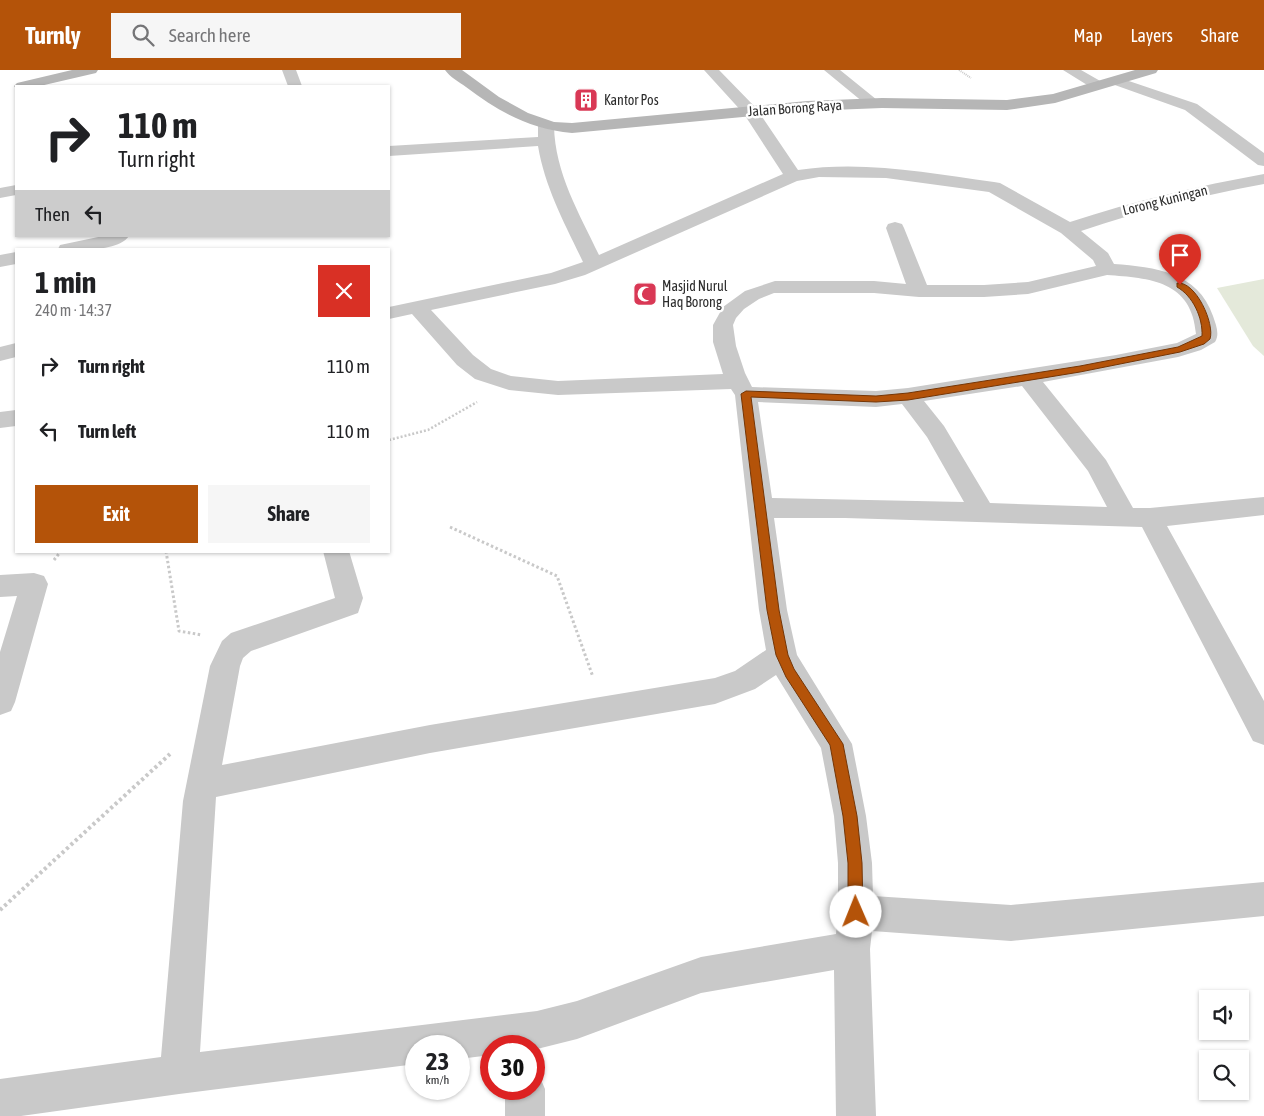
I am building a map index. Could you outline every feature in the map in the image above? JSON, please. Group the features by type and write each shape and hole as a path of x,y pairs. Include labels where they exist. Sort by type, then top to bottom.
{"main road":[{"path":"26,85 91,70"},
{"name":"Jalan Borong Raya","path":"452,70 545,134 572,128 750,111 874,104 1007,105 1055,98 1151,70"}],"street":[{"path":"289,70 295,85"},
{"path":"711,70 750,111 793,176"},
{"path":"831,70 874,104"},
{"path":"1070,70 1097,85"},
{"path":"1117,81 1191,107 1264,161"},
{"path":"390,151 545,134 558,185 594,264"},
{"path":"390,313 555,278 594,264 793,176 819,172 886,173 994,187 1068,229 1101,258 1107,269"},
{"name":"Lorong Kuningan","path":"1068,229 1130,208 1211,188 1264,178"},
{"path":"0,193 15,190"},
{"path":"895,228 919,291"},
{"path":"73,248 106,242 118,237"},
{"path":"0,261 15,258"},
{"path":"417,308 465,360 483,374 509,383 558,388 741,388 876,399 908,396 1120,362 1180,349 1201,342 1206,337 1207,327 1197,303 1188,290 1152,272 1107,269 1028,288 984,291 919,291 874,287 775,286 763,289 746,298 729,313 723,325 724,339 741,388 761,508 773,610 782,655 790,673 836,744 850,816 855,863 856,912 852,949 856,1116"},
{"path":"0,354 15,350"},
{"path":"1027,377 1138,518 1264,731"},
{"path":"908,396 936,432 984,513"},
{"path":"0,420 15,418"},
{"path":"761,508 1138,518 1264,506"},
{"path":"179,1074 201,788 225,666 232,650 241,642 348,605 349,598 337,553"},
{"path":"0,586 34,584 0,702"},
{"path":"201,788 219,781 430,739 714,691 745,680 782,655"},
{"path":"856,912 1010,923 1264,899"},
{"path":"533,1035 701,974 852,949"},
{"path":"0,1098 179,1074 480,1043"},
{"path":"525,1100 525,1116"}],"path":[{"path":"390,440 428,430 509,383"},
{"path":"450,527 557,576 604,710"},
{"path":"166,553 178,631 204,635"},
{"path":"0,910 175,750"}],"shaded area":[{"path":"1264,279 1264,356 1253,346 1217,288"}],"place":[{"name":"Kantor Pos","path":"586,100"},
{"name":"Masjid Nurul Haq Borong","path":"645,294"}],"route":[{"path":"856,912 855,863 850,816 836,744 790,673 782,655 773,610 746,394 876,399 908,396 1080,369 1180,349 1201,342 1206,337 1207,327 1197,303 1188,290 1180,285"}]}
